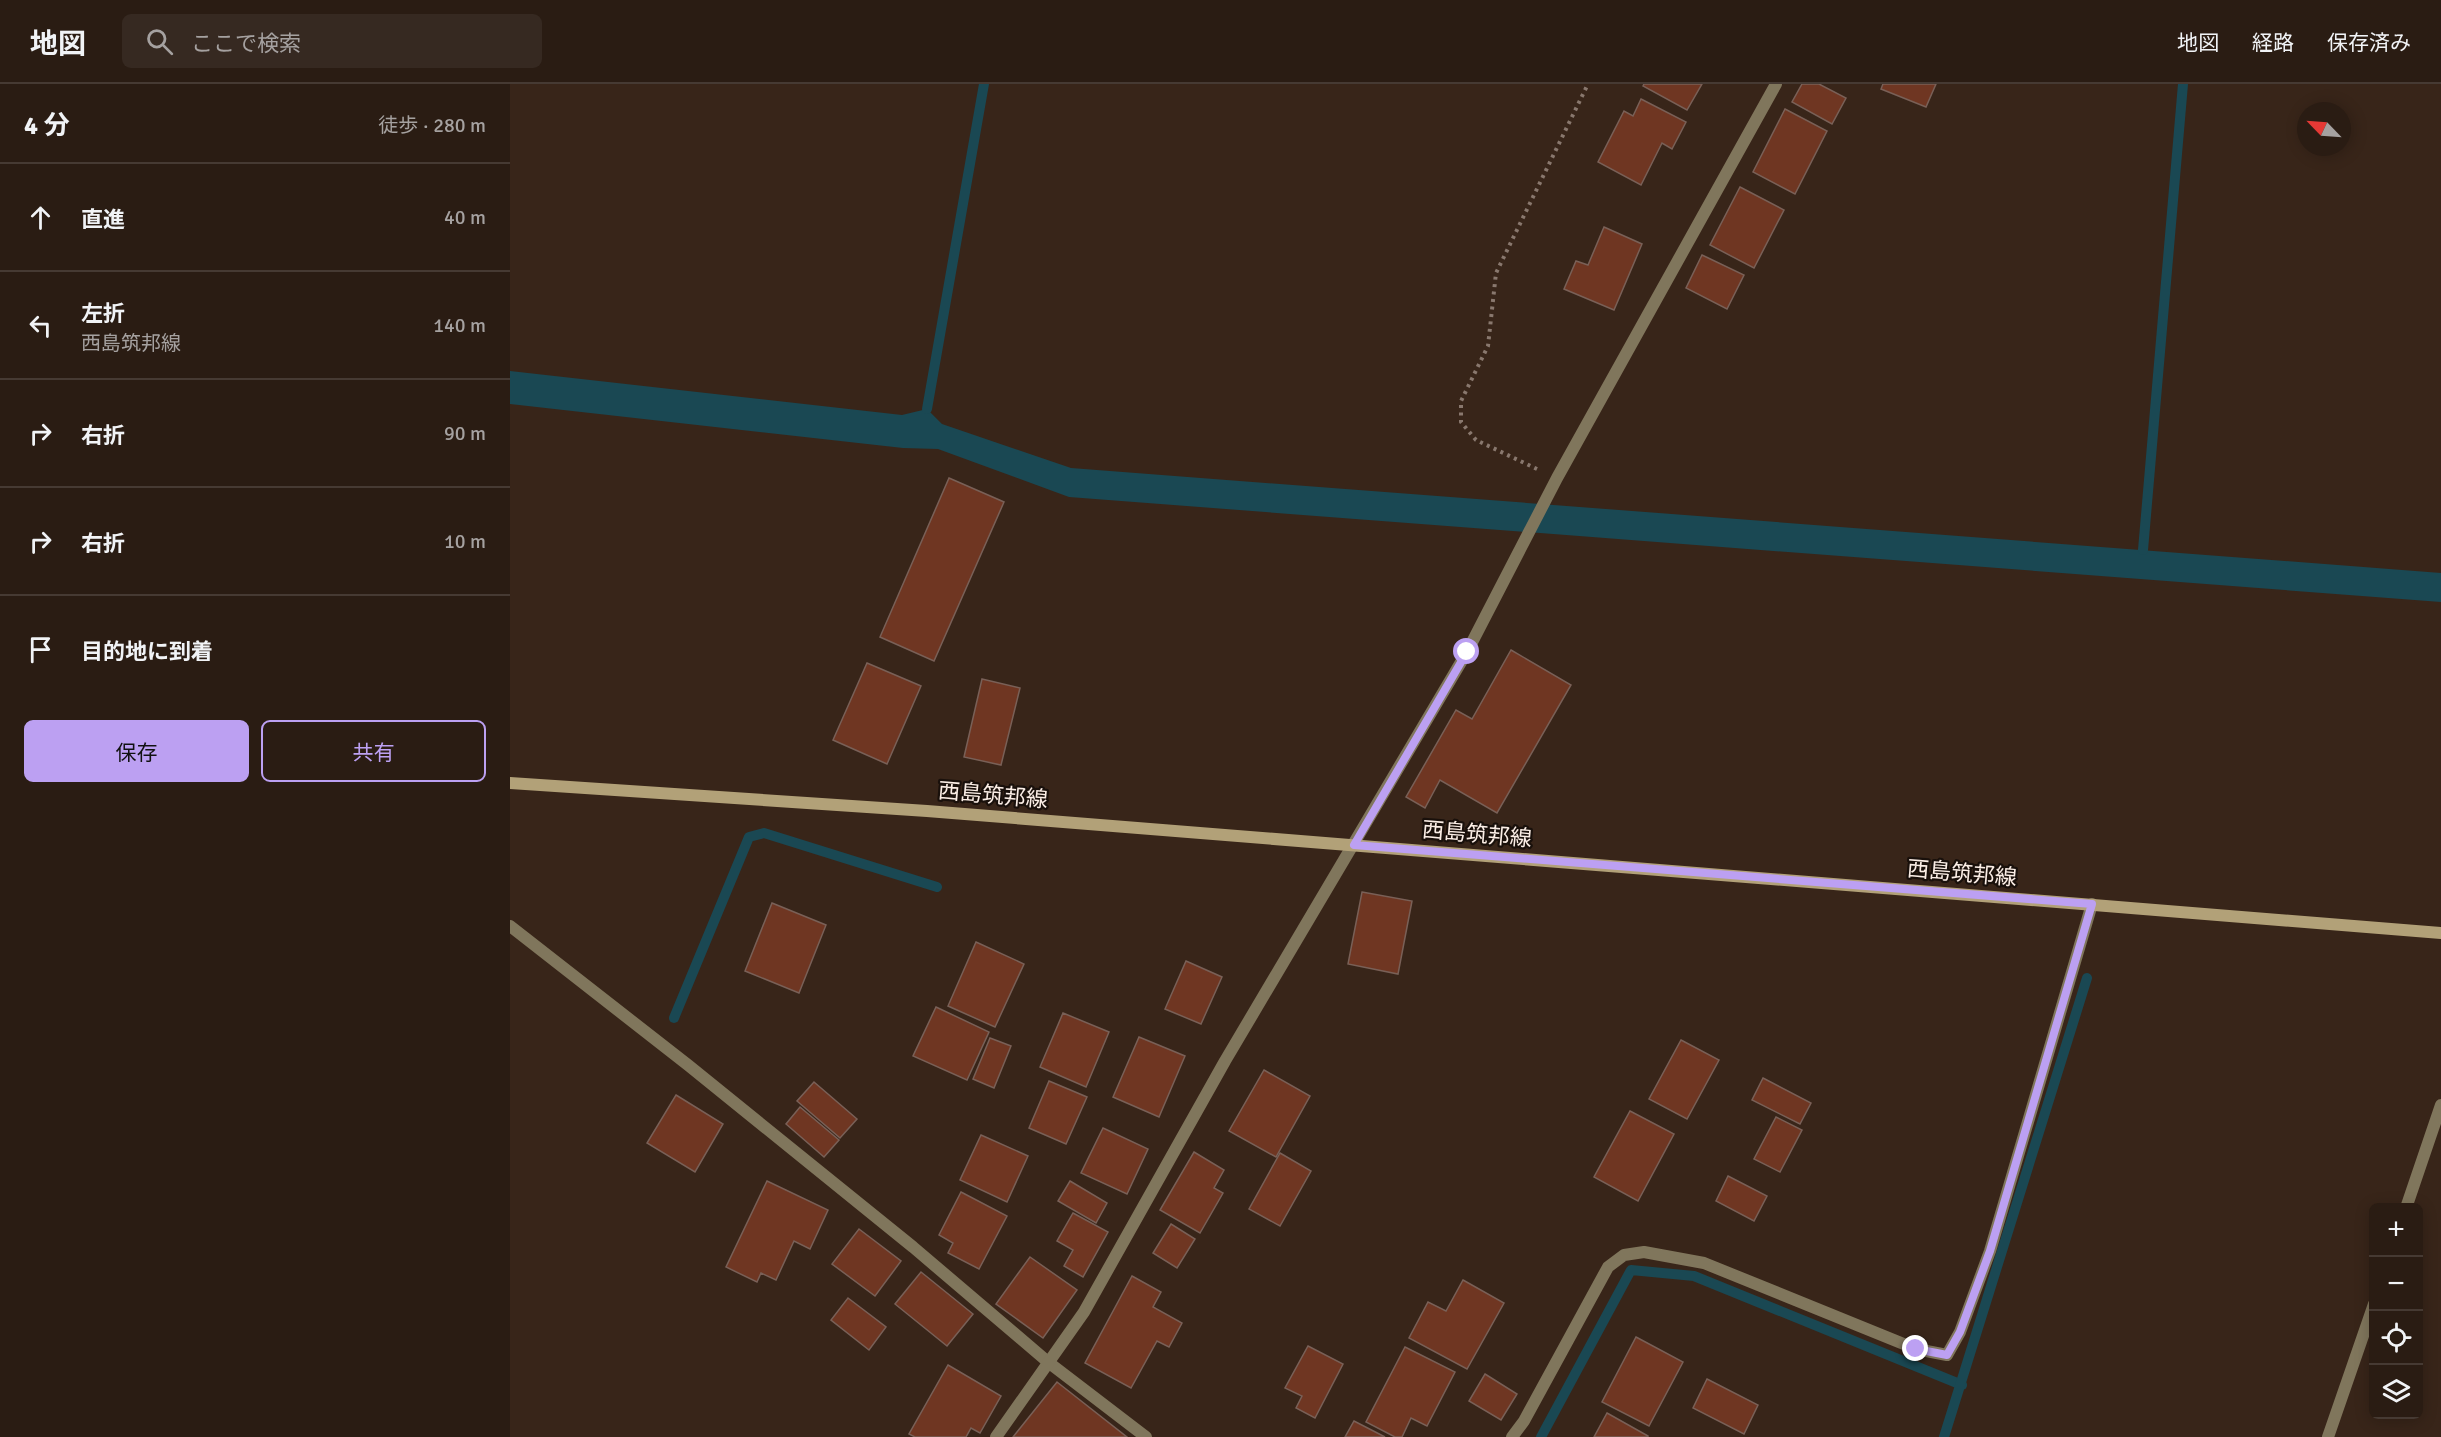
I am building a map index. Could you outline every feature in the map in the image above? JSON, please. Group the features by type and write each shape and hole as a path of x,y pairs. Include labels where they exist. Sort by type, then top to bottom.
{"main road":[{"name":"西島筑邦線","path":"510,783 927,811 2441,933"}],"street":[{"path":"996,1437 1084,1312 1225,1061 1467,652 1557,478 1776,84"},
{"path":"1512,1437 1524,1421 1608,1267 1624,1255 1644,1252 1704,1263 1916,1349 1947,1355 1960,1332 1990,1251 2092,904"},
{"path":"510,926 688,1065 913,1247 1048,1362 1146,1437"},
{"path":"2408,1203 2441,1106"},
{"path":"2328,1437 2371,1311"}],"path":[{"path":"1557,478 1476,440 1461,422 1461,401 1488,346 1496,273 1588,84"}],"water":[{"path":"510,371 902,415 927,409 942,424 1071,468 2441,573 2441,602 1069,497 938,449 903,448 510,404"}],"building":[{"path":"1644,84 1702,84 1687,110 1643,86"},
{"path":"1802,84 1819,84 1846,98 1832,124 1792,102"},
{"path":"1883,84 1936,84 1926,107 1881,89"},
{"path":"1641,99 1686,122 1672,149 1662,143 1641,185 1598,162 1624,111 1633,116"},
{"path":"1785,109 1827,131 1795,194 1753,172"},
{"path":"1740,187 1784,210 1754,268 1710,245"},
{"path":"1604,227 1642,244 1614,310 1564,289 1576,261 1588,265"},
{"path":"1702,255 1744,275 1727,309 1686,288"},
{"path":"949,478 1004,502 934,661 880,637"},
{"path":"1511,650 1571,685 1497,813 1440,780 1425,808 1406,797 1456,710 1472,719"},
{"path":"867,663 921,686 887,764 833,740"},
{"path":"982,679 1020,688 1001,765 964,757"},
{"path":"1362,892 1412,901 1398,974 1348,964"},
{"path":"772,903 826,925 799,993 745,971"},
{"path":"976,942 1024,964 995,1027 948,1006"},
{"path":"1186,961 1222,977 1201,1024 1165,1009"},
{"path":"936,1007 989,1032 967,1080 913,1056"},
{"path":"1063,1013 1109,1032 1086,1087 1040,1067"},
{"path":"1139,1037 1185,1056 1159,1117 1113,1097"},
{"path":"990,1038 1011,1046 994,1088 973,1079"},
{"path":"1681,1040 1719,1060 1687,1119 1649,1099"},
{"path":"1264,1070 1310,1096 1276,1157 1229,1131"},
{"path":"1763,1078 1811,1103 1800,1124 1752,1100"},
{"path":"1049,1081 1087,1097 1066,1144 1029,1128"},
{"path":"814,1082 857,1119 840,1138 797,1101"},
{"path":"676,1095 723,1124 695,1172 647,1143"},
{"path":"800,1107 839,1140 824,1157 786,1124"},
{"path":"1630,1111 1674,1134 1638,1201 1594,1177"},
{"path":"1776,1117 1802,1130 1780,1172 1754,1159"},
{"path":"1103,1128 1148,1149 1127,1194 1081,1173"},
{"path":"981,1135 1028,1156 1007,1202 960,1180"},
{"path":"1194,1152 1224,1170 1214,1188 1223,1193 1200,1233 1160,1210"},
{"path":"1280,1153 1311,1171 1280,1226 1249,1209"},
{"path":"1728,1176 1767,1196 1754,1221 1716,1201"},
{"path":"767,1181 828,1210 810,1249 794,1241 776,1280 761,1273 757,1282 726,1267"},
{"path":"1070,1181 1107,1203 1096,1223 1058,1201"},
{"path":"961,1192 1007,1216 979,1269 948,1253 953,1243 939,1235"},
{"path":"1073,1213 1108,1232 1083,1277 1064,1266 1073,1250 1057,1241"},
{"path":"1171,1224 1195,1239 1177,1268 1153,1253"},
{"path":"859,1229 901,1261 875,1296 832,1264"},
{"path":"1030,1257 1077,1290 1043,1338 996,1304"},
{"path":"921,1272 973,1314 947,1346 895,1304"},
{"path":"1132,1276 1161,1292 1153,1307 1182,1323 1169,1347 1157,1341 1131,1388 1085,1363"},
{"path":"1463,1280 1504,1303 1467,1369 1409,1338 1428,1302 1446,1311"},
{"path":"848,1298 886,1327 869,1350 831,1320"},
{"path":"1636,1337 1683,1362 1649,1426 1602,1402"},
{"path":"1308,1346 1343,1364 1315,1418 1296,1408 1302,1396 1285,1388"},
{"path":"1405,1347 1455,1372 1427,1426 1411,1418 1402,1437 1395,1437 1366,1422"},
{"path":"948,1365 1001,1396 980,1433 971,1428 966,1437 915,1437 909,1434"},
{"path":"1485,1374 1517,1394 1501,1420 1469,1401"},
{"path":"1707,1379 1758,1405 1744,1434 1693,1408"},
{"path":"1057,1382 1127,1437 1013,1437"},
{"path":"1607,1413 1648,1436 1648,1437 1594,1437"},
{"path":"1354,1421 1385,1437 1345,1437"}],"waterway":[{"path":"927,409 984,84"},
{"path":"2143,550 2183,84"},
{"path":"674,1018 749,837 764,833 937,887"},
{"path":"1944,1437 2087,978"},
{"path":"1541,1437 1631,1270 1694,1276 1962,1385"}],"route":[{"path":"1467,652 1354,845 2092,904 1990,1251 1960,1332 1947,1355 1916,1349"}]}
